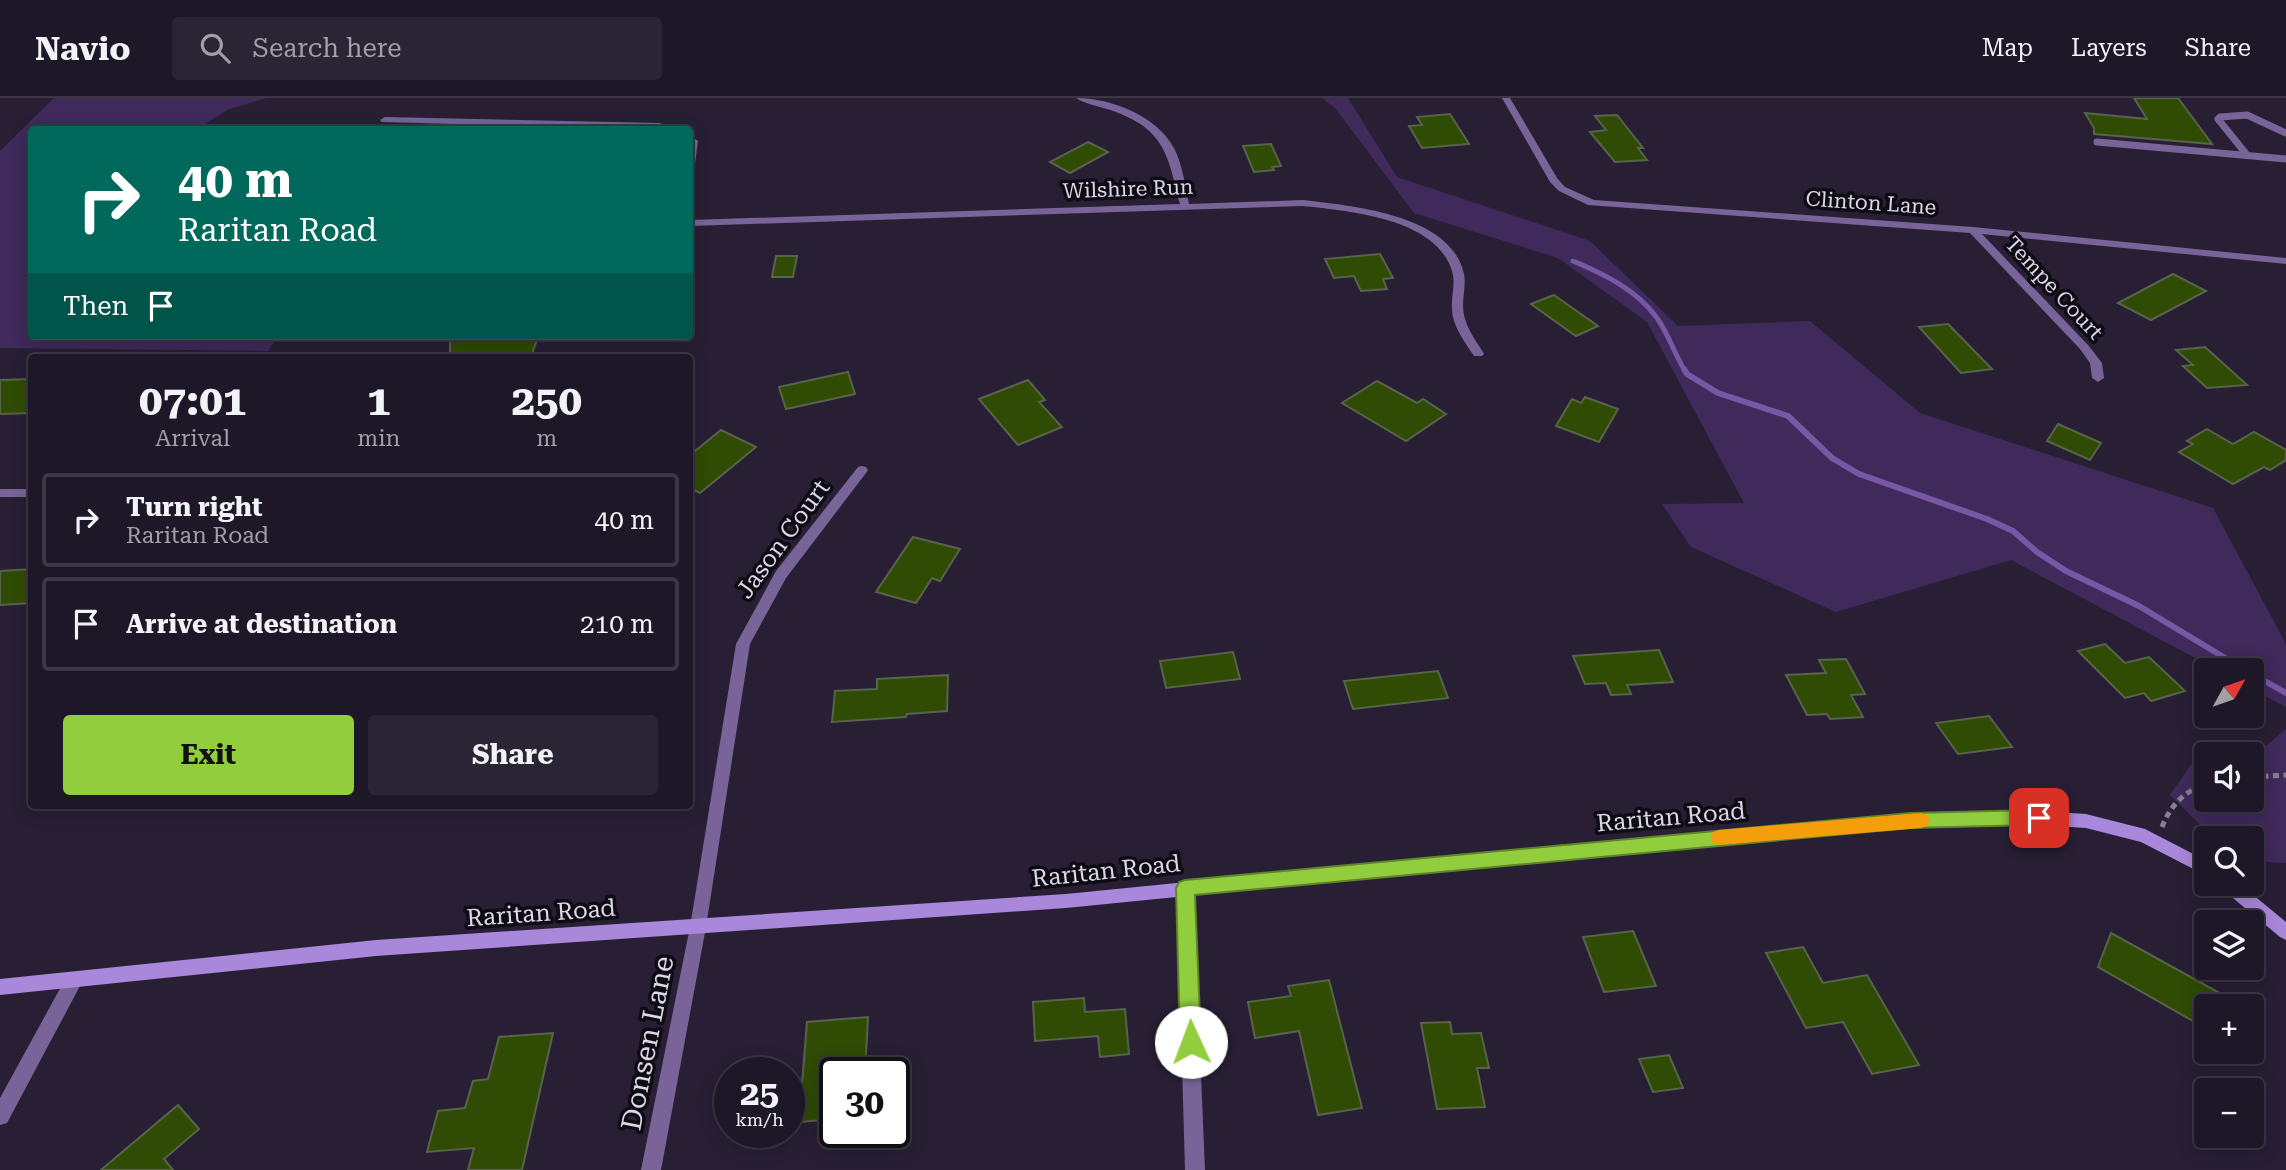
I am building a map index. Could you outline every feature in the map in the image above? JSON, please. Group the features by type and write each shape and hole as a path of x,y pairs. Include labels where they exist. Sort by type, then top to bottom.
{"street":[{"path":"1080,98 1131,115 1161,135 1170,149 1185,206"},
{"name":"Clinton Lane","path":"1506,98 1553,180 1575,197 1592,203 1973,230 2286,261"},
{"path":"385,120 659,126"},
{"name":"Wilshire Run","path":"693,223 1303,202 1367,211 1406,223 1429,234 1452,257 1458,272 1458,319 1478,354"},
{"name":"Tempe Court","path":"1973,230 2084,346 2096,363 2098,378"},
{"name":"Jason Court","path":"698,926 743,644 759,606 794,554 862,470"},
{"path":"0,493 28,493"},
{"name":"Raritan Road","path":"0,986 376,948 1066,901 1910,821 2039,818 2086,821 2120,828 2158,842 2194,862"},
{"path":"1185,888 1195,1170"},
{"path":"2242,896 2286,932"},
{"name":"Donsen Lane","path":"651,1170 698,926"},
{"path":"0,1116 74,980"}],"lane":[{"path":"2247,155 2218,119 2220,117 2246,113 2286,133"},
{"path":"2096,142 2286,159"}],"path":[{"path":"2264,776 2286,775"},
{"path":"2158,842 2165,817 2183,796 2194,790"}],"shaded area":[{"path":"54,98 267,98 229,109 202,126 28,126 28,340 275,340 268,351 0,348 0,151"},
{"path":"1322,98 1348,98 1397,177 1590,241 1678,326 1810,321 1920,413 2213,508 2286,644 2286,707 2264,695 2264,658 2195,658 2011,560 1836,612 1691,547 1662,504 1744,503 1647,322 1558,258 1414,213 1335,108"},
{"path":"2286,729 2286,863 2264,862 2264,826 2202,826 2170,795 2194,763 2194,812 2264,812 2264,747"}],"building":[{"path":"2134,98 2178,98 2212,144 2094,134 2094,128 2085,113 2147,119"},
{"path":"1450,114 1469,144 1422,148 1409,126 1422,125 1417,117"},
{"path":"1617,115 1643,148 1638,148 1647,160 1615,162 1590,132 1606,130 1595,116"},
{"path":"1088,142 1108,152 1070,173 1050,162"},
{"path":"1271,144 1281,166 1272,167 1274,170 1254,172 1243,146"},
{"path":"1380,254 1393,278 1383,279 1387,289 1361,291 1354,276 1334,278 1325,259"},
{"path":"776,256 797,256 793,277 772,277"},
{"path":"2173,274 2206,291 2151,320 2118,303"},
{"path":"1554,295 1598,326 1576,336 1531,304"},
{"path":"1948,324 1992,369 1961,373 1919,327"},
{"path":"537,340 532,354 450,354 450,341"},
{"path":"2205,347 2247,385 2207,388 2183,366 2193,365 2176,350"},
{"path":"848,372 855,394 786,409 779,387"},
{"path":"28,379 28,413 0,414 0,380"},
{"path":"1028,380 1045,400 1039,402 1062,427 1018,445 979,399"},
{"path":"1377,381 1417,403 1423,399 1446,414 1406,441 1342,403"},
{"path":"1585,397 1618,409 1599,442 1556,426 1572,399 1581,403"},
{"path":"2058,424 2101,443 2090,460 2047,441"},
{"path":"2207,429 2233,444 2254,432 2286,450 2286,460 2270,470 2264,467 2233,484 2179,452 2193,444 2187,441"},
{"path":"721,430 756,447 700,493 693,490 693,453"},
{"path":"913,537 960,549 940,581 932,578 916,603 876,592"},
{"path":"28,569 28,603 0,605 0,571"},
{"path":"2105,644 2125,663 2149,657 2185,691 2151,701 2144,693 2125,698 2078,651"},
{"path":"1659,650 1673,682 1627,685 1631,694 1611,695 1606,683 1585,684 1573,656"},
{"path":"1233,652 1240,679 1166,688 1160,661"},
{"path":"1846,659 1865,694 1851,695 1863,717 1830,719 1827,714 1807,715 1786,675 1826,673 1819,660"},
{"path":"1438,671 1448,698 1353,709 1344,681"},
{"path":"948,675 947,711 832,722 835,691 877,689 877,679"},
{"path":"1989,716 2012,747 1958,754 1936,723"},
{"path":"1633,931 1656,986 1604,992 1583,937"},
{"path":"2111,933 2221,994 2194,994 2194,1022 2098,967"},
{"path":"1803,947 1823,983 1867,975 1919,1065 1872,1074 1843,1022 1806,1028 1766,953"},
{"path":"1329,980 1362,1108 1318,1115 1299,1031 1255,1038 1248,1002 1291,996 1288,986"},
{"path":"1084,998 1085,1012 1125,1009 1129,1054 1100,1057 1098,1036 1035,1041 1033,1002"},
{"path":"868,1017 866,1057 819,1057 819,1120 805,1122 804,1057 807,1022"},
{"path":"1450,1022 1452,1034 1481,1033 1489,1068 1477,1068 1485,1107 1437,1109 1421,1023"},
{"path":"553,1033 522,1170 468,1170 474,1148 427,1152 438,1111 465,1108 473,1081 488,1079 499,1037"},
{"path":"1669,1055 1683,1088 1653,1092 1639,1059"},
{"path":"178,1105 199,1129 164,1159 173,1170 101,1170"}],"waterway":[{"path":"1573,261 1619,284 1640,299 1661,324 1685,371"},
{"path":"1684,369 1687,374 1718,393 1788,416 1832,458 1859,474 1987,519 2013,531 2037,552 2066,571 2139,606 2225,658"},
{"path":"2264,681 2286,693"}],"slow traffic":[{"path":"1719,838 1921,820"}],"route":[{"path":"1191,1042 1185,888 1910,821 2039,818"}]}
